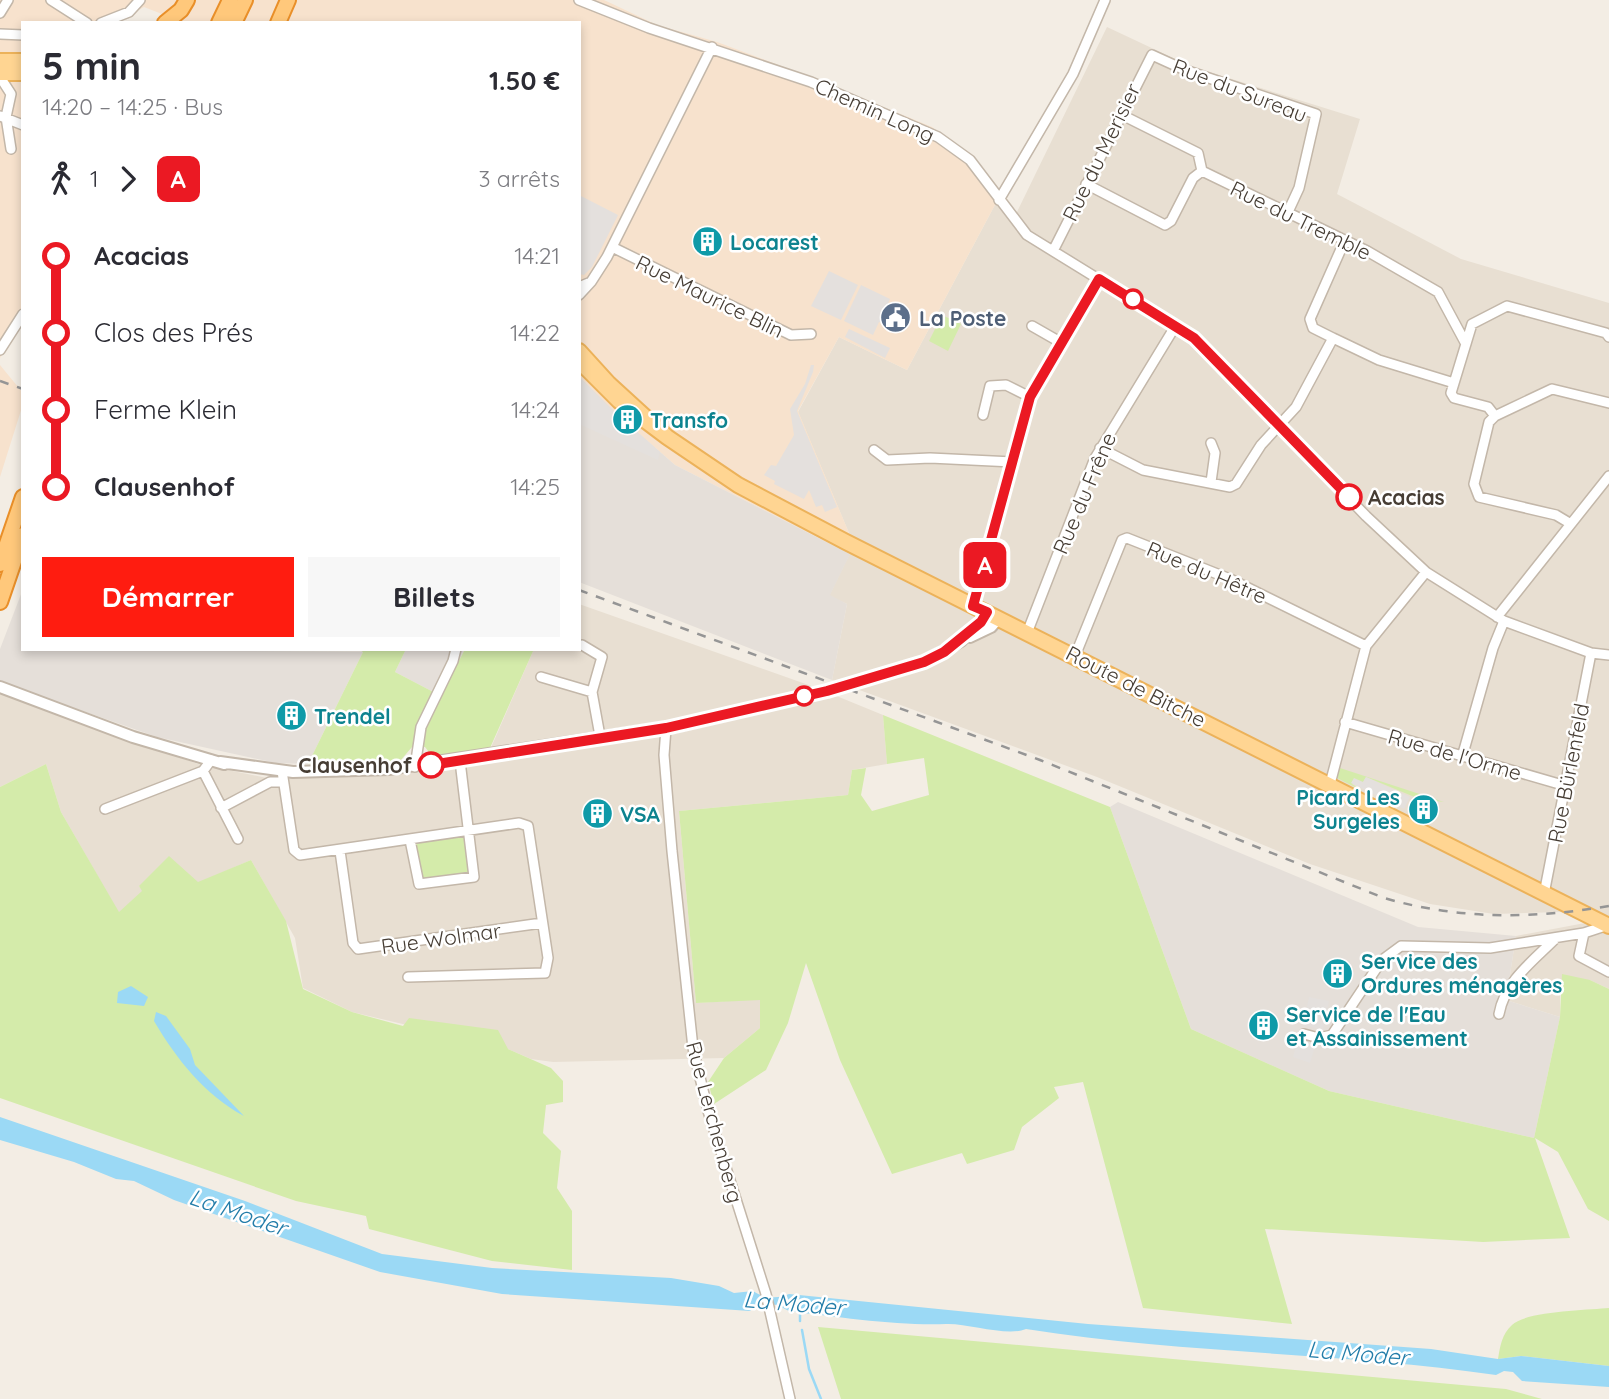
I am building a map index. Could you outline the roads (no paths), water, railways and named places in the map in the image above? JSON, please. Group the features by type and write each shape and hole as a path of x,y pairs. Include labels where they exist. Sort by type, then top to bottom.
{"highway":[{"path":"168,21 181,10 187,0"},
{"path":"220,21 230,0"},
{"path":"235,21 245,0"},
{"path":"279,21 288,0"},
{"path":"0,564 21,503"},
{"path":"0,602 21,541"}],"main road":[{"path":"0,61 21,61"},
{"path":"0,75 21,73"},
{"name":"Route de Bitche","path":"581,353 609,384 667,437"},
{"name":"Route de Bitche","path":"581,363 620,401 738,485 1075,656 1150,697 1220,728 1285,765 1330,784 1608,925"}],"street":[{"path":"0,13 8,0"},
{"path":"51,0 82,21"},
{"path":"106,21 129,12 140,0"},
{"name":"Chemin Long","path":"579,0 619,18 811,82 929,132 970,160 1020,228 1053,251 1176,325 1210,354 1366,516 1426,572 1501,619 1591,653 1609,655"},
{"path":"999,200 1073,74 1105,0"},
{"path":"0,34 21,35"},
{"path":"581,293 591,282 612,247 712,47"},
{"name":"Rue du Merisier","path":"1053,251 1152,55"},
{"name":"Rue du Sureau","path":"1152,55 1185,70 1316,114 1299,188 1287,214"},
{"path":"0,75 11,94 3,116 6,146"},
{"name":"Rue du Tremble","path":"1122,115 1198,153 1202,171 1345,240 1438,292 1466,344"},
{"path":"3,116 21,124"},
{"path":"1086,184 1165,225 1171,221 1193,178 1202,171"},
{"path":"1345,240 1310,319 1313,328 1379,359 1454,383"},
{"name":"Rue Maurice Blin","path":"612,247 791,335 811,334"},
{"path":"221,808 283,777 460,761 600,736 661,729 827,691 924,662 986,630 986,612 1013,462 1030,397 1099,279"},
{"path":"581,285 591,282"},
{"path":"1495,416 1488,407 1454,398 1451,393 1472,324 1507,306 1606,333 1609,337"},
{"path":"0,350 21,316"},
{"name":"Rue du Frêne","path":"1027,633 1100,448 1176,325"},
{"path":"1032,326 1060,342"},
{"path":"1100,448 1143,470 1230,487 1236,484 1261,444 1296,407 1333,338"},
{"path":"984,415 990,386 1006,385 1030,397"},
{"path":"1571,524 1556,515 1479,497 1474,484 1489,422 1495,416 1552,389 1609,402"},
{"path":"1211,443 1214,453 1211,482"},
{"path":"874,450 887,460 930,458 1013,462"},
{"path":"1462,757 1501,619 1571,524 1607,483"},
{"name":"Rue du Hêtre","path":"1075,656 1122,540 1127,538 1230,579 1366,646"},
{"path":"1330,784 1366,646 1426,572"},
{"path":"582,645 602,657 592,692 600,736"},
{"path":"415,767 421,727 453,662 456,651"},
{"name":"Rue Bürlenfeld","path":"1544,894 1591,653"},
{"path":"541,677 592,692"},
{"path":"0,687 133,737 216,761 268,769 283,777"},
{"name":"Rue de l'Orme","path":"1345,722 1566,786"},
{"name":"Rue Lerchenberg","path":"661,729 693,1048 708,1111 766,1294 790,1399"},
{"path":"105,809 203,771 216,761"},
{"path":"410,840 419,884 468,879 476,874 460,761"},
{"path":"203,771 238,839"},
{"path":"283,777 295,852 304,855 523,823 528,826 548,958 545,973 408,976"},
{"name":"Rue Wolmar","path":"340,851 352,943 358,949 542,923"},
{"path":"1304,1034 1320,1038 1332,1035 1382,960 1401,946 1490,948 1584,933 1608,925"},
{"path":"1584,933 1579,956 1609,972"},
{"path":"1499,1014 1502,996 1512,982 1556,938"}],"water":[{"path":"131,986 148,997 144,1006 117,1003 118,992"},
{"path":"156,1012 166,1016 190,1049 195,1065 244,1116 204,1087 182,1063 154,1021"},
{"name":"La Moder","path":"0,1117 245,1201 382,1254 492,1268 671,1278 719,1286 734,1293 753,1291 771,1297 789,1294 1088,1324 1431,1349 1498,1359 1521,1356 1609,1366 1609,1387 1522,1381 1513,1372 1504,1371 1496,1375 1437,1367 1143,1344 1026,1329 998,1331 955,1324 909,1324 868,1320 789,1311 777,1305 759,1303 750,1311 502,1294 380,1272 174,1200 134,1181 116,1179 74,1162 0,1140"}],"waterway":[{"name":"La Moder","path":"800,1310 800,1321"},
{"path":"802,1330 809,1369 821,1399"}],"railway":[{"path":"0,381 21,388"},
{"path":"581,591 1040,760 1384,898 1441,910 1496,915 1552,913 1609,906"}],"place":[{"name":"Locarest","path":"707,242"},
{"name":"La Poste","path":"896,318"},
{"name":"Transfo","path":"627,420"},
{"name":"Acacias","path":"1349,497"},
{"name":"Trendel","path":"291,716"},
{"name":"Clausenhof","path":"431,765"},
{"name":"Picard Les Surgeles","path":"1423,809"},
{"name":"VSA","path":"597,814"},
{"name":"Service des Ordures ménagères","path":"1338,973"},
{"name":"Service de l'Eau et Assainissement","path":"1263,1026"}]}
